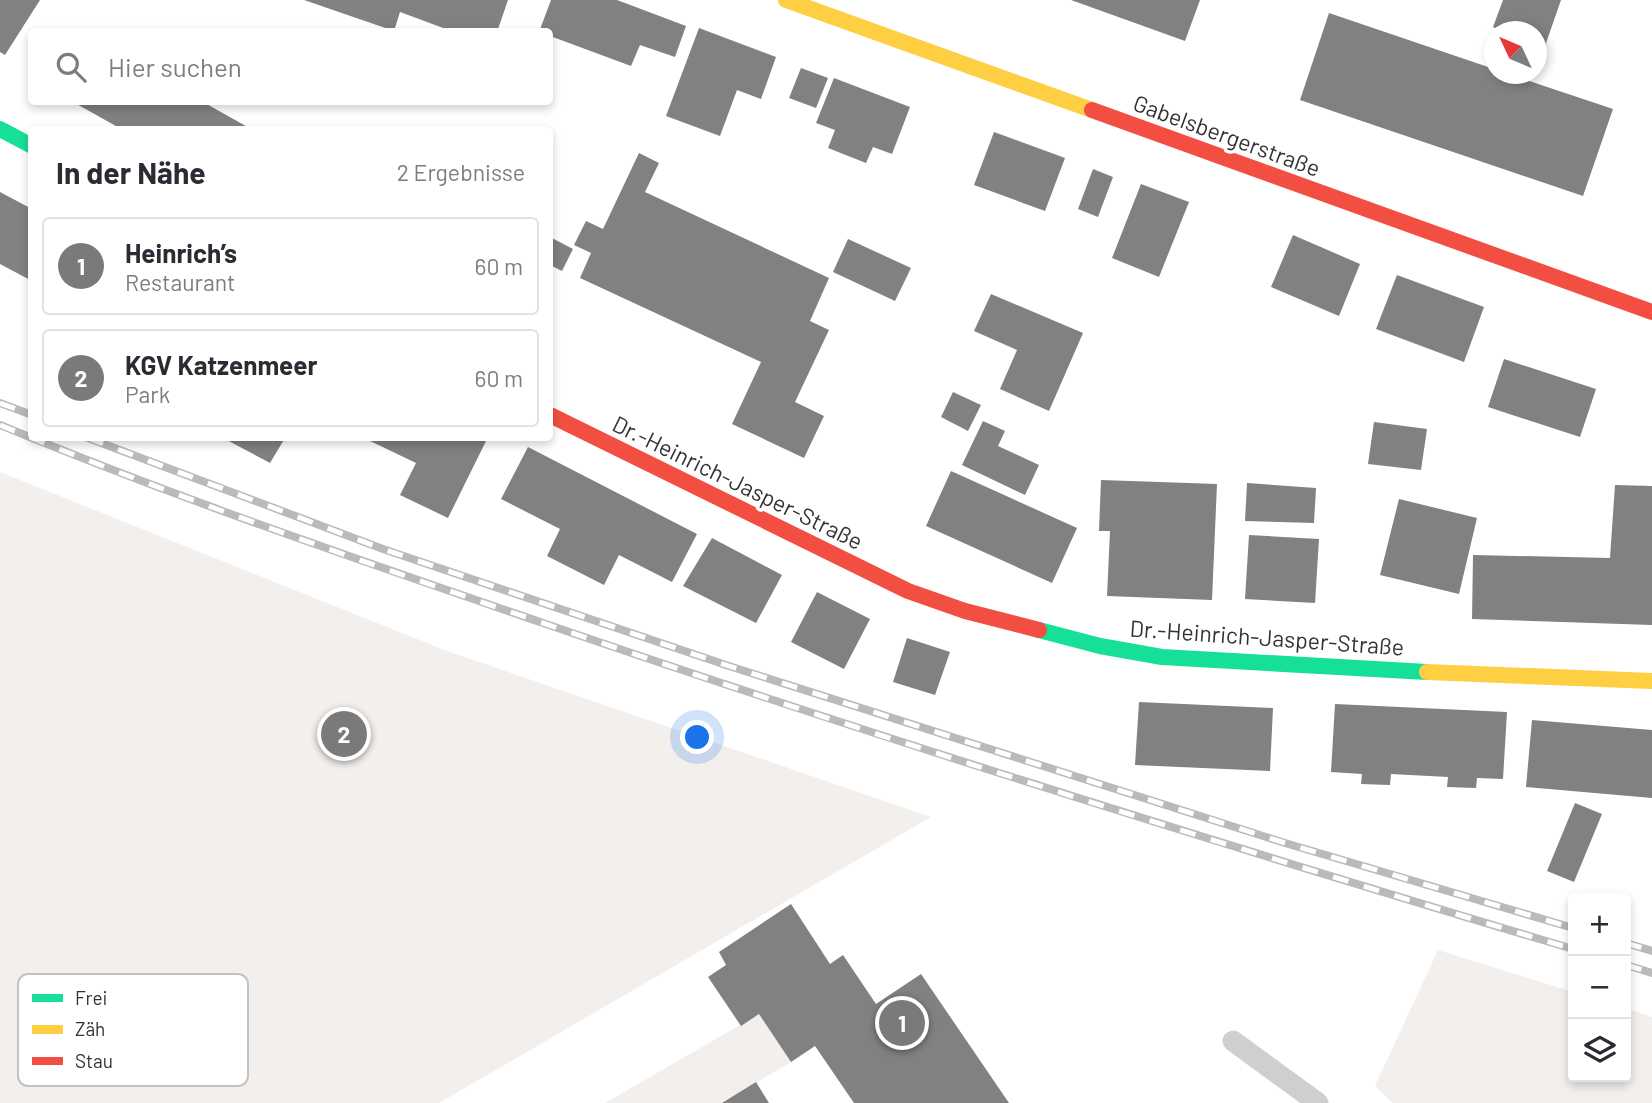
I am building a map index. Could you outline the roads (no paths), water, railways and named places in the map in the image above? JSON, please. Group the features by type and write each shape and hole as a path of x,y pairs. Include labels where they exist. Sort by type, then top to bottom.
{"street":[{"name":"Gabelsbergerstraße","path":"786,0 1652,312"},
{"path":"0,129 28,144"},
{"name":"Dr.-Heinrich-Jasper-Straße","path":"553,416 908,592 965,611 1100,646 1162,657 1534,678 1652,681"}],"lane":[{"path":"1233,1041 1318,1103"}],"railway":[{"path":"0,403 28,414"},
{"path":"0,425 28,436"},
{"path":"40,441 268,528 797,708 1055,791 1568,947"},
{"path":"96,441 383,549 729,666 1285,843 1568,927"},
{"path":"1631,945 1652,951"},
{"path":"1631,967 1652,973"}],"place":[{"name":"KGV Katzenmeer","path":"344,734"},
{"name":"Heinrich’s","path":"902,1023"}]}
